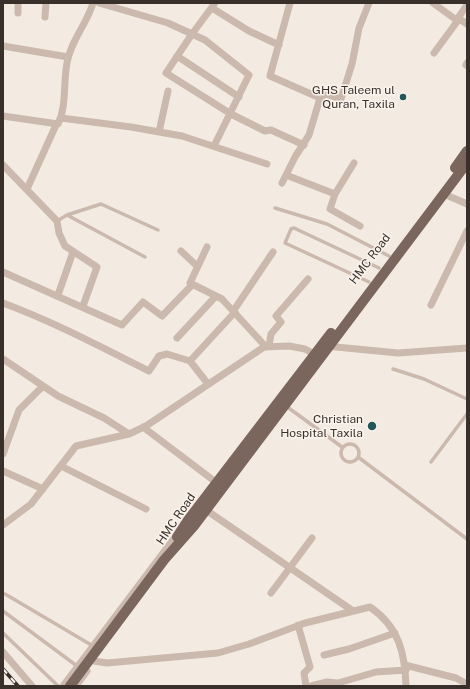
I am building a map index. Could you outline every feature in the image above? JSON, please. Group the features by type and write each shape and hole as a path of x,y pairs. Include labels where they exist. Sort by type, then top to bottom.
{"main road":[{"name":"HMC Road","path":"191,523 206,510 379,268 467,151"},
{"name":"HMC Road","path":"70,686 191,523 217,483 282,403 321,349 467,163"}],"street":[{"path":"18,3 18,13"},
{"path":"45,17 46,3"},
{"path":"27,189 61,118 68,57 76,37 90,16 93,3"},
{"path":"99,3 168,23 205,40 249,73 231,114 214,146"},
{"path":"290,3 270,76 320,98"},
{"path":"282,183 295,157 309,135 320,98 325,94 338,100 341,99 352,64 359,28 368,3"},
{"path":"433,3 455,19 459,18 467,24"},
{"path":"279,45 249,31 214,6 192,34 166,73 231,114 266,132 271,130 304,145"},
{"path":"434,53 467,6"},
{"path":"3,46 68,57"},
{"path":"177,56 239,97"},
{"path":"159,132 168,91"},
{"path":"3,116 56,126"},
{"path":"61,118 182,136 267,164"},
{"path":"354,163 335,194 330,209 331,211 360,226"},
{"path":"3,165 57,221 62,243 97,267 83,306"},
{"path":"286,175 335,194"},
{"path":"444,194 467,204"},
{"path":"431,305 467,231"},
{"path":"192,285 191,279 207,247"},
{"path":"181,251 198,266"},
{"path":"58,295 74,252"},
{"path":"190,361 234,311 260,274 273,252"},
{"path":"3,272 122,324 143,302 162,316 192,285"},
{"path":"268,347 271,334 281,322 276,316 308,279"},
{"path":"192,285 222,299 268,347"},
{"path":"177,338 216,296"},
{"path":"3,302 34,314 149,371 155,360 163,354 190,361 208,384"},
{"path":"3,525 31,504 76,446 129,434 143,428 208,384 268,347 289,346 305,349 398,353 467,348"},
{"path":"3,359 58,396 104,418 129,434"},
{"path":"3,454 19,410 43,386"},
{"path":"143,428 217,483"},
{"path":"3,433 10,437"},
{"path":"60,466 146,509"},
{"path":"3,471 43,489"},
{"path":"206,510 353,611"},
{"path":"63,686 191,523"},
{"path":"76,686 191,523"},
{"path":"272,593 312,538"},
{"path":"94,661 107,663 218,653 249,644 298,625 370,607 378,612 394,633 401,646 405,668 406,686"},
{"path":"298,625 310,667 304,673 306,686"},
{"path":"324,655 349,649 394,633"},
{"path":"3,652 32,686"},
{"path":"311,686 327,682 338,683 376,672 405,668 452,676 467,684"}],"lane":[{"path":"57,221 68,215 105,204 158,230"},
{"path":"275,208 327,224 389,256"},
{"path":"68,215 145,257"},
{"path":"369,282 285,243 291,229 294,228 379,268"},
{"path":"393,369 424,379 467,399"},
{"path":"282,403 342,447"},
{"path":"431,462 467,414"},
{"path":"346,444 354,444 359,450 358,457 351,462 344,460 340,454 342,447 346,444"},
{"path":"358,457 467,539"},
{"path":"5,594 93,646"},
{"path":"3,611 78,666"},
{"path":"3,633 58,686"}],"railway":[{"path":"3,669 18,686"}],"place":[{"name":"GHS Taleem ul Quran, Taxila","path":"403,97"},
{"name":"Christian Hospital Taxila","path":"372,426"}]}
